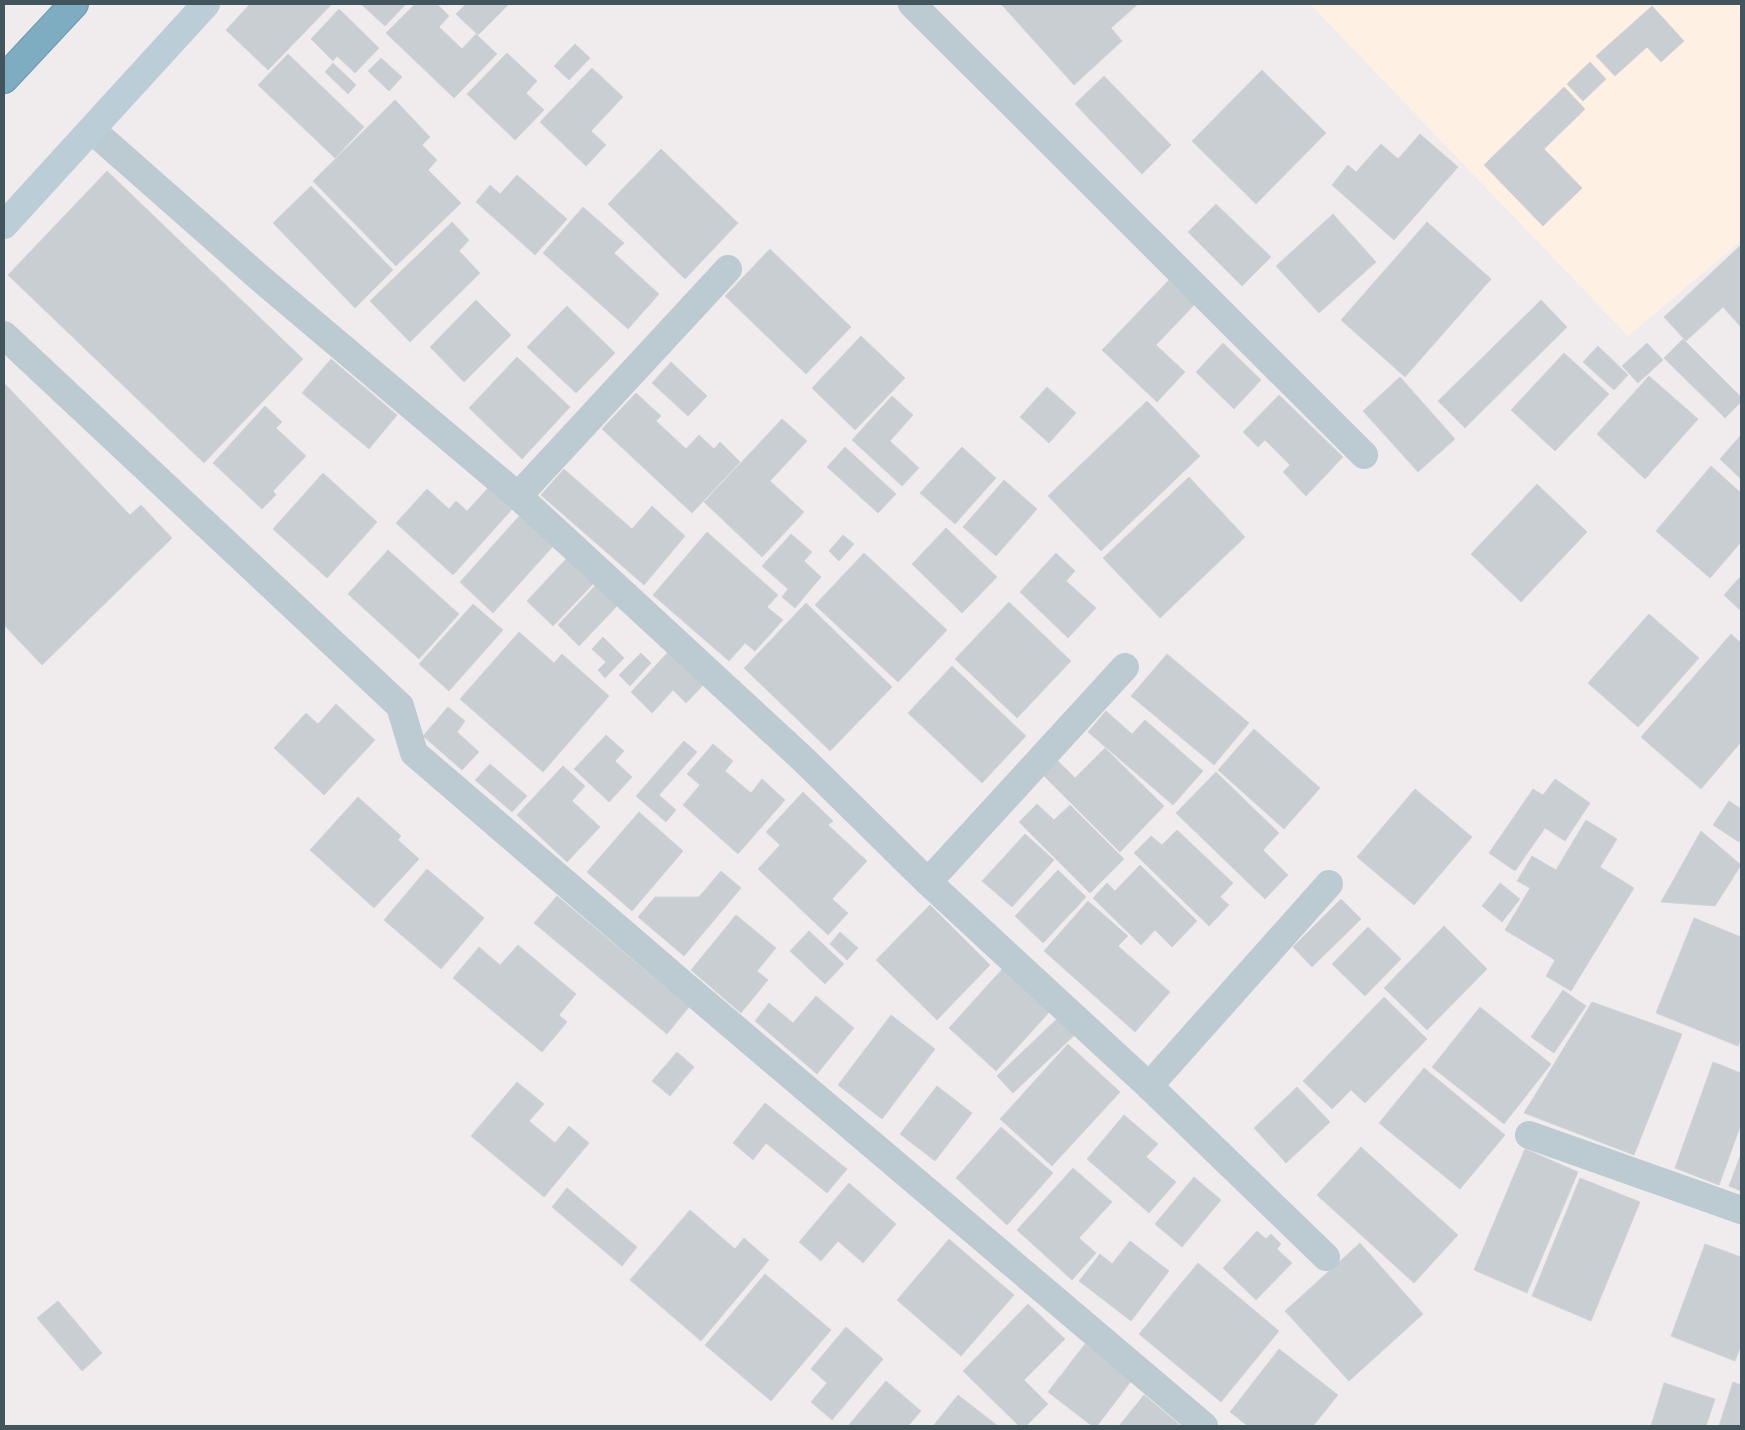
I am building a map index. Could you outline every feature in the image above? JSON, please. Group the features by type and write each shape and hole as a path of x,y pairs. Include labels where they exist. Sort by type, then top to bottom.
{"highway":[{"path":"4,79 74,4"}],"street":[{"path":"4,225 206,4"},
{"path":"912,4 1364,455"},
{"path":"92,130 261,279 518,496 804,760 928,882 1149,1086 1326,1257"},
{"path":"518,496 728,269"},
{"path":"4,334 400,706 414,753 1204,1426"},
{"path":"928,882 1125,667"},
{"path":"1149,1086 1330,884"},
{"path":"1529,1135 1741,1210"}],"shaded area":[{"path":"1310,4 1741,4 1741,241 1628,336"}],"building":[{"path":"250,4 332,4 268,70 226,30"},
{"path":"361,4 406,4 385,26"},
{"path":"415,4 437,4 449,16 439,27 462,49 476,34 497,54 454,98 386,33"},
{"path":"466,4 509,4 478,35 456,14"},
{"path":"1001,4 1138,4 1111,28 1122,41 1074,85"},
{"path":"1652,6 1684,41 1661,62 1647,47 1615,76 1596,56"},
{"path":"339,9 379,48 355,73 337,56 333,61 311,39"},
{"path":"575,44 590,58 569,80 554,66"},
{"path":"507,53 537,81 526,93 544,110 515,140 467,94"},
{"path":"288,54 364,127 335,158 258,85"},
{"path":"381,58 402,77 389,91 368,71"},
{"path":"1590,62 1606,79 1583,101 1567,84"},
{"path":"333,63 356,85 348,94 325,72"},
{"path":"592,68 623,97 591,131 606,145 586,166 540,122"},
{"path":"1262,70 1326,133 1256,204 1192,141"},
{"path":"1104,76 1171,145 1142,174 1075,104"},
{"path":"1564,87 1585,109 1544,149 1582,188 1543,226 1484,165"},
{"path":"395,100 430,137 422,145 437,160 428,170 461,203 396,266 313,181"},
{"path":"1420,134 1458,167 1394,240 1332,185 1348,165 1356,172 1381,144 1398,159"},
{"path":"661,149 738,223 685,279 608,204"},
{"path":"107,171 303,359 204,463 8,275"},
{"path":"517,175 567,219 535,255 476,202 490,185 500,194"},
{"path":"311,186 393,270 355,308 273,223"},
{"path":"1216,204 1271,257 1242,286 1188,232"},
{"path":"583,207 624,243 614,253 659,294 628,329 543,253"},
{"path":"1333,214 1376,262 1319,313 1276,266"},
{"path":"452,222 469,240 459,251 480,273 410,342 370,301"},
{"path":"1427,222 1491,279 1405,377 1341,320"},
{"path":"1741,245 1741,327 1723,307 1686,341 1664,317"},
{"path":"770,249 851,327 806,374 725,296"},
{"path":"1170,279 1196,303 1156,345 1185,372 1157,402 1102,350"},
{"path":"476,300 511,335 464,382 430,347"},
{"path":"1541,300 1567,327 1465,428 1438,401"},
{"path":"567,306 615,353 576,393 527,347"},
{"path":"861,336 905,378 855,430 812,388"},
{"path":"1683,339 1741,397 1741,402 1725,418 1664,358"},
{"path":"1223,343 1261,380 1234,409 1196,372"},
{"path":"1647,343 1663,360 1638,383 1622,366"},
{"path":"1598,346 1628,375 1614,390 1583,362"},
{"path":"1564,353 1609,394 1555,451 1511,410"},
{"path":"517,357 570,407 522,459 469,408"},
{"path":"331,359 397,415 369,449 302,393"},
{"path":"671,362 707,396 688,416 652,383"},
{"path":"1649,376 1698,419 1645,479 1597,434"},
{"path":"1400,377 1455,439 1418,472 1363,411"},
{"path":"4,383 130,515 141,505 172,538 42,665 4,625"},
{"path":"1047,387 1076,413 1049,443 1020,417"},
{"path":"636,393 661,416 656,421 686,449 699,435 714,449 720,442 740,462 692,513 602,429"},
{"path":"1279,395 1343,457 1306,496 1283,472 1290,465 1265,440 1258,447 1243,432"},
{"path":"892,396 913,415 890,441 919,468 902,486 852,440"},
{"path":"1147,401 1200,456 1101,551 1048,496"},
{"path":"265,406 282,422 276,428 306,456 273,491 276,495 262,509 213,463"},
{"path":"782,419 807,441 770,481 804,512 762,557 704,502"},
{"path":"1741,435 1741,479 1720,459"},
{"path":"845,447 896,494 878,513 827,467"},
{"path":"962,447 996,478 955,524 920,493"},
{"path":"1711,466 1741,493 1741,542 1710,578 1656,531"},
{"path":"564,469 632,529 652,506 685,536 644,585 541,495"},
{"path":"323,473 377,522 327,578 273,529"},
{"path":"1189,477 1245,537 1160,618 1103,558"},
{"path":"1004,480 1037,509 996,556 963,527"},
{"path":"1537,484 1587,532 1521,602 1471,554"},
{"path":"490,486 514,507 453,575 396,523 427,489 449,509 456,501 467,511"},
{"path":"521,514 555,544 493,613 460,582"},
{"path":"946,528 997,577 962,613 912,564"},
{"path":"707,532 778,595 767,607 783,620 755,651 745,643 729,661 653,595"},
{"path":"791,534 812,552 804,561 821,577 795,608 782,597 788,589 762,566"},
{"path":"843,535 854,544 839,561 829,551"},
{"path":"388,550 459,614 419,659 348,594"},
{"path":"864,553 947,630 898,682 815,605"},
{"path":"1056,553 1075,571 1066,581 1096,608 1068,638 1020,592"},
{"path":"567,558 594,583 553,626 527,601"},
{"path":"1741,576 1741,611 1724,595"},
{"path":"596,585 618,605 579,646 558,625"},
{"path":"1009,602 1071,661 1017,718 955,659"},
{"path":"806,603 892,687 830,751 744,668"},
{"path":"473,604 503,630 449,691 419,664"},
{"path":"1649,614 1699,658 1638,727 1588,683"},
{"path":"519,632 554,663 562,654 609,696 543,772 460,699"},
{"path":"1731,634 1741,643 1741,742 1701,789 1641,737"},
{"path":"603,637 624,658 605,678 598,670 606,662 592,649"},
{"path":"671,649 706,682 686,703 673,690 652,713 631,692"},
{"path":"641,653 651,663 630,686 619,675"},
{"path":"1167,654 1249,723 1214,765 1131,696"},
{"path":"952,666 1026,736 982,783 908,713"},
{"path":"336,704 375,740 324,795 274,748 306,713 318,724"},
{"path":"448,707 465,721 457,732 479,752 462,770 423,736"},
{"path":"1106,711 1132,734 1145,720 1203,771 1173,805 1088,732"},
{"path":"1254,729 1320,788 1284,829 1218,770"},
{"path":"606,735 624,751 615,761 632,777 609,802 574,769"},
{"path":"684,741 697,752 659,795 676,810 666,822 636,796"},
{"path":"713,744 733,761 725,771 751,793 762,779 785,800 738,854 683,805 700,785 687,774"},
{"path":"1105,748 1164,806 1120,852 1040,772 1055,758 1075,778"},
{"path":"490,764 527,796 512,812 475,780"},
{"path":"563,766 585,786 572,801 600,827 567,862 517,815"},
{"path":"1216,772 1279,833 1263,850 1288,875 1265,899 1176,813"},
{"path":"1555,779 1590,803 1565,841 1545,828 1515,871 1489,853 1533,789 1543,795"},
{"path":"1415,789 1472,837 1414,905 1357,857"},
{"path":"803,792 833,821 828,825 867,861 832,899 848,913 828,935 758,869 780,845 766,832"},
{"path":"358,797 401,836 398,840 419,859 374,908 310,850"},
{"path":"1729,801 1741,809 1741,839 1739,842 1713,825"},
{"path":"1037,804 1054,820 1070,805 1124,859 1090,893 1019,822"},
{"path":"639,812 683,851 632,911 587,872"},
{"path":"1586,820 1617,839 1600,867 1634,888 1571,991 1546,976 1555,960 1505,930 1530,888 1517,881 1532,856 1556,870"},
{"path":"1177,830 1233,883 1220,897 1229,905 1209,926 1134,853 1151,836 1162,845"},
{"path":"1701,831 1741,865 1715,906 1661,902"},
{"path":"1025,834 1054,860 1012,907 982,881"},
{"path":"1140,865 1197,921 1172,947 1155,930 1141,945 1093,898 1107,883 1115,891"},
{"path":"427,869 484,918 441,969 384,920"},
{"path":"1058,870 1086,897 1043,943 1015,916"},
{"path":"721,871 741,888 684,956 638,917 655,897 699,897"},
{"path":"1500,883 1520,899 1502,922 1482,906"},
{"path":"557,896 689,1007 667,1034 534,923"},
{"path":"1341,899 1361,919 1312,967 1293,947"},
{"path":"1088,901 1128,936 1118,946 1170,992 1135,1032 1044,951"},
{"path":"930,905 990,965 937,1020 876,960"},
{"path":"736,915 776,948 757,971 768,980 741,1013 691,970"},
{"path":"1694,918 1741,937 1741,1039 1738,1046 1656,1013"},
{"path":"1444,926 1487,969 1427,1030 1384,988"},
{"path":"1368,927 1401,959 1365,996 1332,964"},
{"path":"809,931 844,964 825,984 790,951"},
{"path":"840,932 858,948 847,960 830,944"},
{"path":"518,945 576,994 559,1015 567,1022 542,1052 453,978 479,947 500,965"},
{"path":"1005,966 1052,1009 996,1071 949,1028"},
{"path":"1563,990 1586,1006 1554,1053 1531,1037"},
{"path":"816,996 854,1028 817,1074 755,1021 769,1003 793,1023"},
{"path":"1384,997 1427,1039 1365,1103 1351,1090 1332,1109 1303,1081"},
{"path":"1592,1002 1682,1034 1634,1155 1524,1113"},
{"path":"1480,1007 1551,1064 1504,1124 1432,1067"},
{"path":"1062,1014 1079,1031 1013,1093 997,1076"},
{"path":"891,1015 935,1049 882,1119 838,1085"},
{"path":"1068,1044 1120,1092 1052,1166 1000,1119"},
{"path":"677,1052 694,1067 670,1096 652,1081"},
{"path":"1713,1062 1741,1073 1741,1124 1719,1185 1675,1168"},
{"path":"1424,1068 1505,1135 1460,1189 1379,1123"},
{"path":"517,1082 544,1104 529,1121 555,1143 569,1126 589,1143 544,1197 471,1136"},
{"path":"937,1086 972,1113 935,1161 900,1134"},
{"path":"1297,1087 1330,1122 1286,1163 1254,1128"},
{"path":"765,1103 847,1169 827,1193 766,1143 753,1160 733,1143"},
{"path":"1124,1115 1158,1144 1146,1157 1176,1182 1149,1213 1087,1159"},
{"path":"1001,1127 1053,1173 1007,1225 956,1178"},
{"path":"1361,1147 1458,1235 1414,1283 1317,1195"},
{"path":"1525,1149 1578,1172 1527,1293 1474,1270"},
{"path":"1741,1154 1741,1191 1729,1186"},
{"path":"1073,1168 1112,1202 1079,1238 1096,1253 1072,1280 1017,1230"},
{"path":"1194,1177 1221,1200 1182,1247 1155,1224"},
{"path":"1580,1178 1640,1202 1591,1321 1532,1296"},
{"path":"849,1183 896,1224 863,1263 838,1241 821,1261 799,1242"},
{"path":"567,1188 637,1247 622,1266 552,1207"},
{"path":"690,1210 735,1249 744,1238 769,1260 701,1341 630,1280"},
{"path":"1257,1231 1266,1239 1271,1234 1281,1244 1277,1249 1292,1263 1256,1300 1223,1268"},
{"path":"949,1239 1014,1295 961,1356 897,1300"},
{"path":"1130,1241 1169,1271 1131,1321 1079,1281 1100,1254 1112,1264"},
{"path":"1360,1243 1423,1314 1349,1381 1285,1311"},
{"path":"1705,1244 1741,1257 1741,1345 1735,1361 1671,1336"},
{"path":"1198,1263 1279,1331 1221,1402 1139,1334"},
{"path":"765,1274 831,1330 771,1401 705,1345"},
{"path":"58,1301 102,1353 82,1371 37,1318"},
{"path":"1028,1304 1065,1339 1024,1380 1048,1404 1026,1426 1019,1426 963,1371"},
{"path":"846,1327 883,1359 832,1420 811,1402 827,1383 811,1369"},
{"path":"1085,1344 1132,1380 1097,1426 1092,1426 1048,1392"},
{"path":"1279,1349 1338,1395 1313,1426 1248,1426 1230,1412"},
{"path":"886,1381 921,1411 908,1426 848,1426"},
{"path":"1733,1382 1741,1385 1741,1426 1719,1426"},
{"path":"1664,1383 1715,1399 1706,1426 1651,1426"},
{"path":"958,1395 998,1426 933,1426"},
{"path":"1144,1395 1181,1426 1119,1426"}]}
